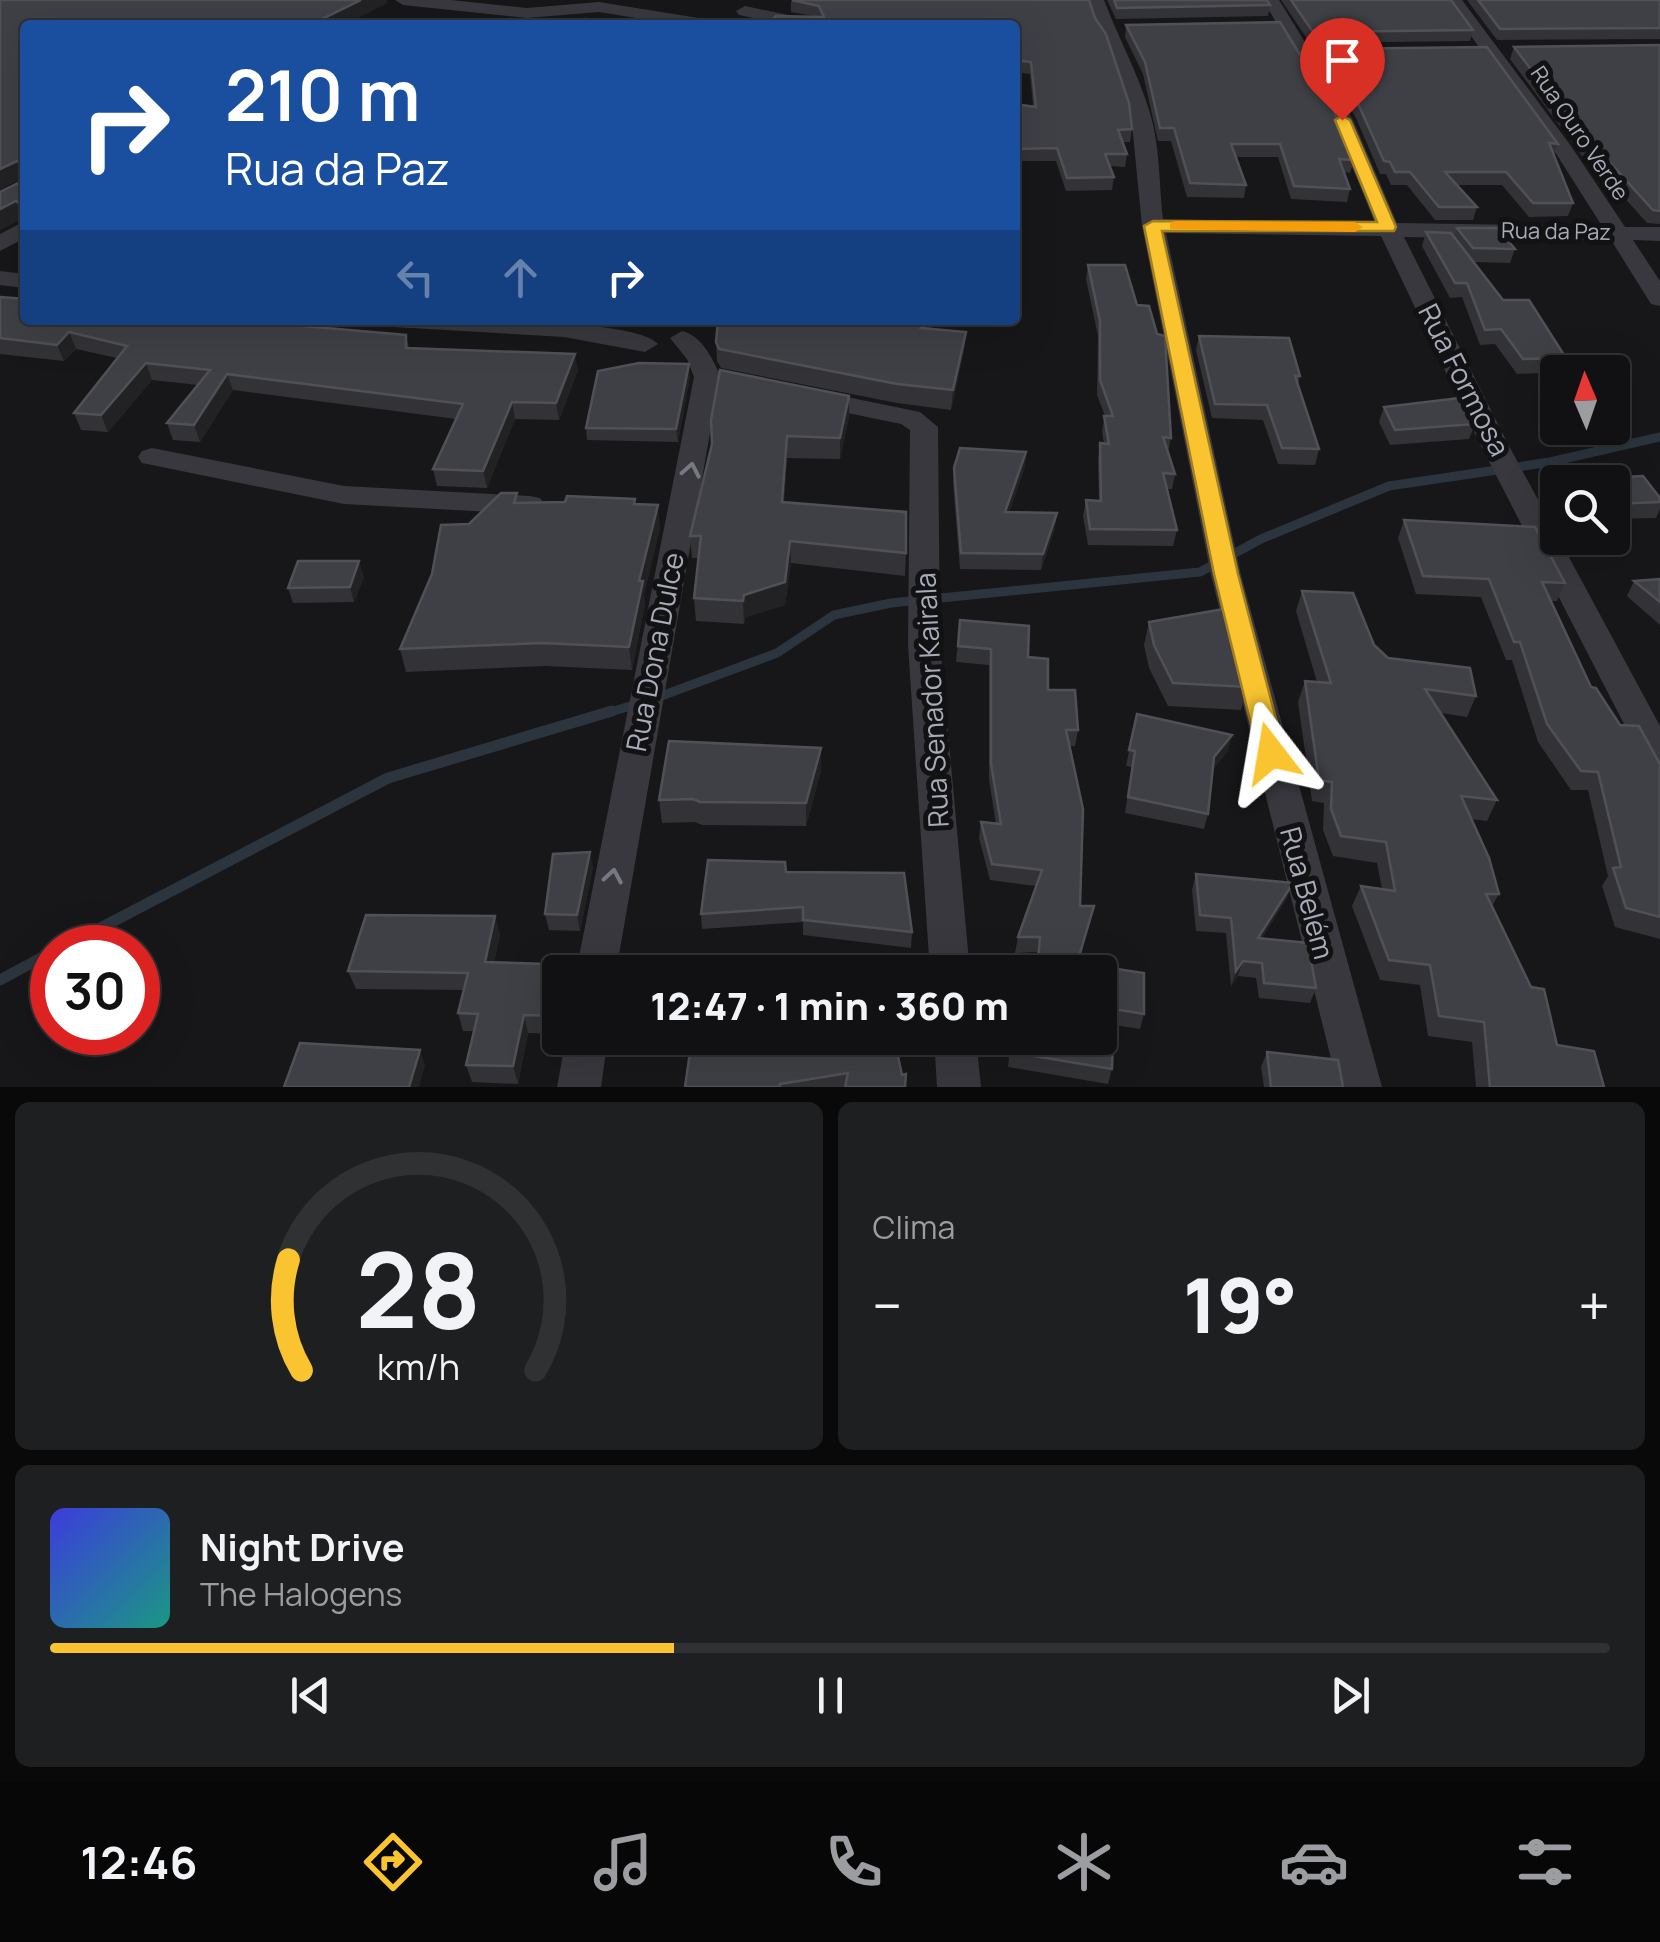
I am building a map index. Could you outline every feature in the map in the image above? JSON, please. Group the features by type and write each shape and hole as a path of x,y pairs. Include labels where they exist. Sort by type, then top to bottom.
{"street":[{"path":"404,0 528,14 599,7 680,20"},
{"name":"Rua Belém","path":"1096,0 1115,28 1141,114 1153,226 1226,574 1360,1087"},
{"name":"Rua Formosa","path":"1271,0 1278,25 1313,52 1388,227 1494,444 1660,759"},
{"name":"Rua Ouro Verde","path":"1453,0 1492,49 1660,299"},
{"path":"744,12 786,20"},
{"name":"Rua da Paz","path":"1153,226 1660,234"},
{"path":"482,325 641,329 669,344 684,325 707,377"},
{"name":"Rua Senador Kairala","path":"707,377 910,418 924,427 924,622 949,955"},
{"name":"Rua Dona Dulce","path":"599,955 707,377"},
{"path":"152,457 344,496 565,506"},
{"path":"644,508 684,510"},
{"path":"579,1087 584,1055"},
{"path":"957,1055 959,1087"}],"building":[{"path":"0,0 361,0 320,20 20,20 20,163 0,169"},
{"path":"792,0 1089,0 1106,34 1129,103 1132,129 1118,130 1127,154 1105,154 1114,177 1067,178 1057,148 1020,149 1020,105 1036,107 1031,62 1020,61 1020,20 772,20 776,16 824,17 819,6"},
{"path":"1114,0 1267,0 1270,5 1117,8"},
{"path":"1291,0 1451,0 1473,30 1313,32"},
{"path":"1478,0 1660,0 1660,28 1500,29"},
{"path":"1280,22 1333,109 1354,160 1339,159 1350,189 1294,186 1280,144 1231,144 1246,185 1190,183 1174,128 1160,128 1145,62 1126,25"},
{"path":"1660,45 1660,211 1653,210 1593,144 1587,144 1514,47"},
{"path":"1487,47 1558,144 1549,143 1573,203 1533,203 1506,172 1445,172 1477,207 1439,207 1410,172 1395,172 1390,162 1384,161 1359,106 1323,49"},
{"path":"20,182 20,204 16,201 0,209 0,192"},
{"path":"1457,228 1497,228 1515,249 1473,248"},
{"path":"1426,232 1451,233 1503,300 1529,300 1564,355 1523,359 1501,329 1485,330 1467,283 1455,283"},
{"path":"1088,265 1125,265 1137,305 1149,306 1157,334 1165,336 1171,438 1163,437 1175,474 1163,473 1177,530 1090,529 1086,500 1101,501 1100,443 1109,444 1104,416 1113,416 1100,380 1100,321"},
{"path":"0,297 20,299 20,325 291,325 406,335 406,348 575,354 556,403 512,402 483,471 433,469 463,404 227,374 194,425 167,423 210,370 146,363 101,415 74,413 127,346 69,332 57,345 0,338"},
{"path":"718,325 923,325 921,328 966,332 953,390 897,384 719,349"},
{"path":"1199,336 1289,338 1300,376 1295,376 1319,449 1282,448 1267,405 1215,404"},
{"path":"639,363 689,364 676,429 586,428 598,371"},
{"path":"720,370 849,396 840,438 787,436 782,502 906,512 906,553 790,541 785,582 744,595 743,601 694,598 701,536 690,536 712,444 711,420"},
{"path":"1459,398 1475,424 1395,430 1384,407"},
{"path":"960,448 1026,452 1005,512 1057,513 1043,554 961,553 954,468"},
{"path":"1643,476 1660,502 1630,503 1630,477"},
{"path":"501,493 517,493 514,503 565,502 567,496 635,499 634,504 658,505 639,581 643,581 629,647 541,643 400,649 432,574 441,525 469,524"},
{"path":"1404,520 1535,527 1540,536 1540,555 1550,555 1565,583 1542,582 1591,687 1596,688 1620,725 1639,726 1660,764 1660,917 1626,908 1613,868 1621,867 1598,772 1581,771 1547,724 1520,642 1514,642 1489,579 1423,576"},
{"path":"298,561 359,561 350,587 288,588"},
{"path":"1660,579 1660,602 1634,581"},
{"path":"1302,591 1353,593 1374,645 1388,658 1470,668 1476,696 1425,689 1497,800 1461,796 1489,858 1499,894 1486,894 1531,987 1544,989 1557,1045 1594,1051 1604,1087 1490,1087 1484,1022 1439,1016 1430,965 1389,960 1361,886 1395,891 1386,842 1341,836 1331,809 1332,782 1319,780 1305,681 1331,683"},
{"path":"1224,609 1247,687 1173,683 1154,645 1149,622"},
{"path":"960,620 1029,626 1028,657 1048,659 1048,690 1075,690 1078,730 1066,730 1083,809 1080,906 1094,906 1079,955 1038,955 1040,937 1018,937 1042,870 992,864 981,822 1001,824 991,764 991,649 958,646"},
{"path":"1137,714 1232,735 1214,757 1208,814 1128,797 1135,751 1129,750"},
{"path":"669,741 821,748 806,803 659,800"},
{"path":"590,852 577,915 545,914 553,854"},
{"path":"708,860 785,862 786,872 904,873 912,932 803,920 803,907 701,914"},
{"path":"1196,874 1293,883 1258,938 1308,943 1316,988 1264,983 1262,963 1243,961 1236,971 1231,918 1200,915"},
{"path":"366,915 495,916 485,962 542,964 542,1016 524,1015 513,1066 466,1065 478,1014 458,1013 468,973 348,971"},
{"path":"1117,969 1144,973 1144,1014 1117,1010"},
{"path":"300,1043 420,1050 409,1087 284,1087"},
{"path":"1267,1052 1338,1060 1343,1087 1271,1087"},
{"path":"690,1055 898,1055 902,1075 906,1074 905,1087 845,1087 848,1073 780,1087 685,1087"},
{"path":"1028,1055 1112,1055 1112,1069"}],"waterway":[{"path":"656,698 777,653 834,615 891,603 1200,572 1261,539 1389,486 1550,462 1660,437"},
{"path":"604,714 637,704"},
{"path":"106,925 388,778 612,711"},
{"path":"0,980 30,964"}],"slow traffic":[{"path":"1176,226 1355,227"}],"route":[{"path":"1271,753 1226,574 1153,226 1388,227 1342,120"}]}
